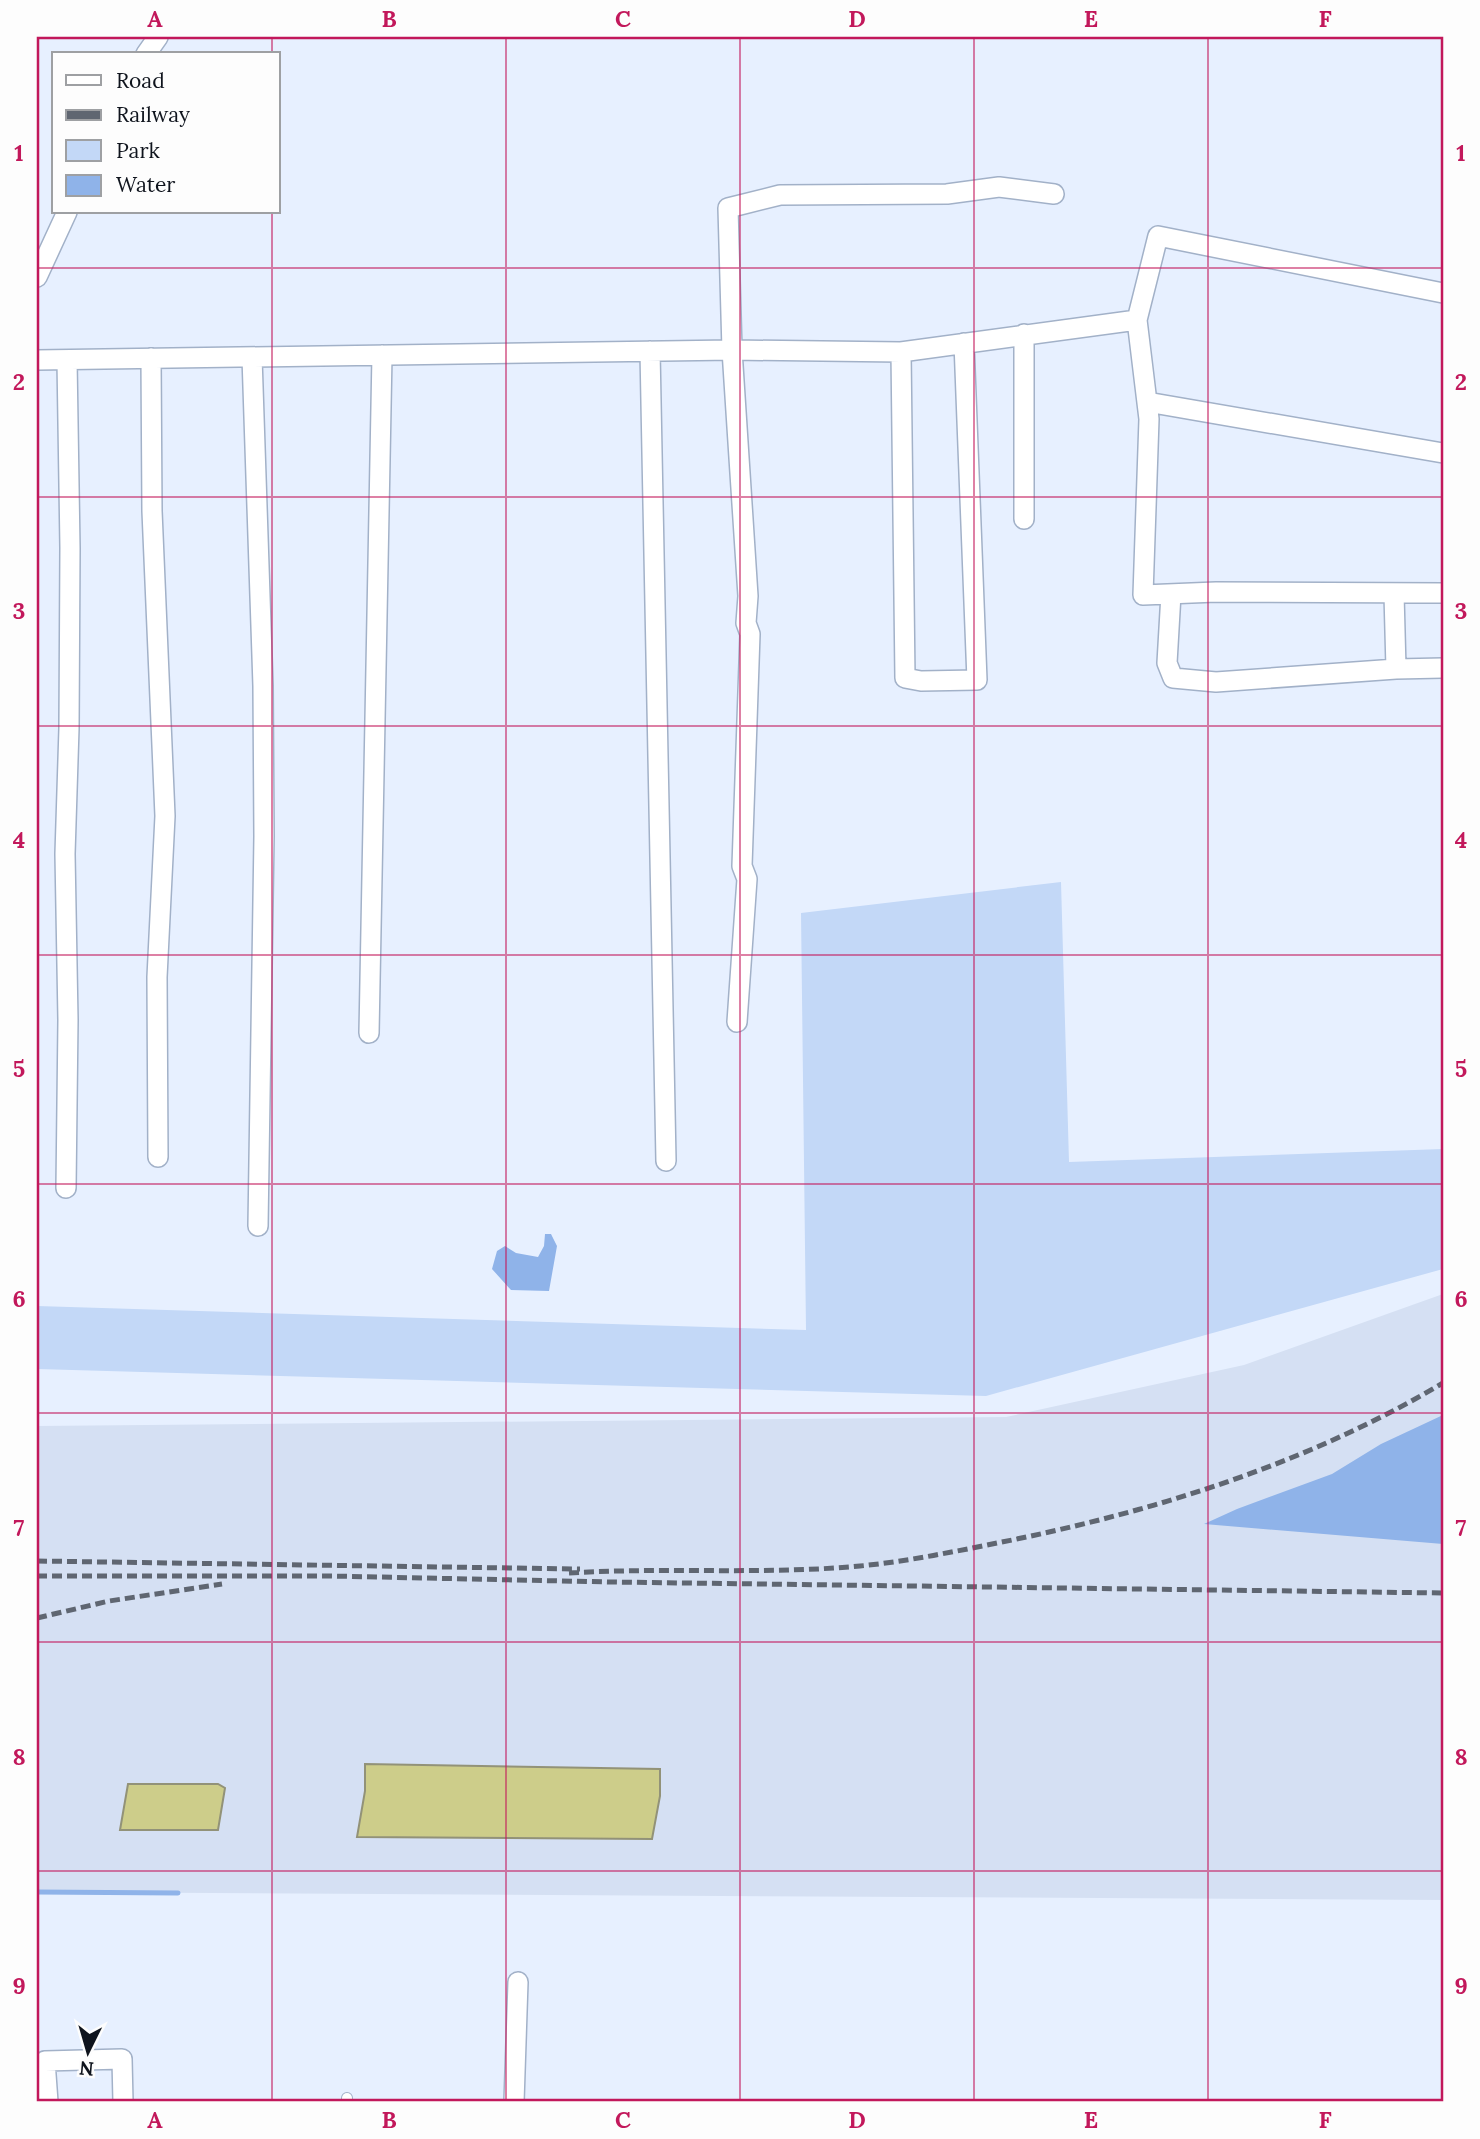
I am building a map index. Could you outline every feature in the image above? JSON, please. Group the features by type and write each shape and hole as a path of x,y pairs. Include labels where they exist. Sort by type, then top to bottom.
{"street":[{"path":"147,52 158,37"},
{"path":"737,1022 747,879 742,866 750,634 746,623 748,596 732,350 728,208 780,195 947,194 999,187 1054,194"},
{"path":"37,277 66,214"},
{"path":"1443,293 1158,236 1138,320 1149,419 1143,595 1216,592 1443,593"},
{"path":"37,360 732,350 964,352 1024,334 1138,320"},
{"path":"1024,334 1024,519"},
{"path":"650,351 666,1161"},
{"path":"901,352 905,678 920,681 977,680 964,352"},
{"path":"369,1033 382,355"},
{"path":"252,357 264,836 258,1226"},
{"path":"151,358 152,511 165,816 157,977 158,1157"},
{"path":"66,1188 68,1020 65,854 70,590 67,360"},
{"path":"1147,402 1443,453"},
{"path":"1171,594 1167,663 1173,678 1216,682 1443,668"},
{"path":"1394,594 1396,669"},
{"path":"514,2102 518,1982"},
{"path":"48,2102 45,2061 121,2059 123,2102"}],"shaded area":[{"path":"1443,1294 1443,1900 37,1892 37,1426 1006,1417 1244,1365"}],"green space":[{"path":"1061,882 1069,1162 1443,1149 1443,1269 986,1396 37,1369 37,1306 806,1330 801,913"}],"water":[{"path":"545,1234 551,1234 557,1246 549,1291 511,1290 492,1269 497,1251 505,1246 516,1253 538,1257 544,1246"},
{"path":"1443,1415 1443,1544 1204,1524 1332,1474 1381,1444"}],"building":[{"path":"365,1764 660,1769 660,1796 652,1839 357,1837 365,1791"},
{"path":"128,1784 218,1784 225,1788 218,1830 120,1830"}],"waterway":[{"path":"37,1892 178,1893"}],"railway":[{"path":"569,1573 787,1570 860,1566 917,1558 1068,1528 1124,1514 1234,1480 1341,1436 1443,1383"},
{"path":"37,1561 580,1569"},
{"path":"37,1576 330,1576 1443,1593"},
{"path":"37,1618 109,1601 222,1584"}]}
